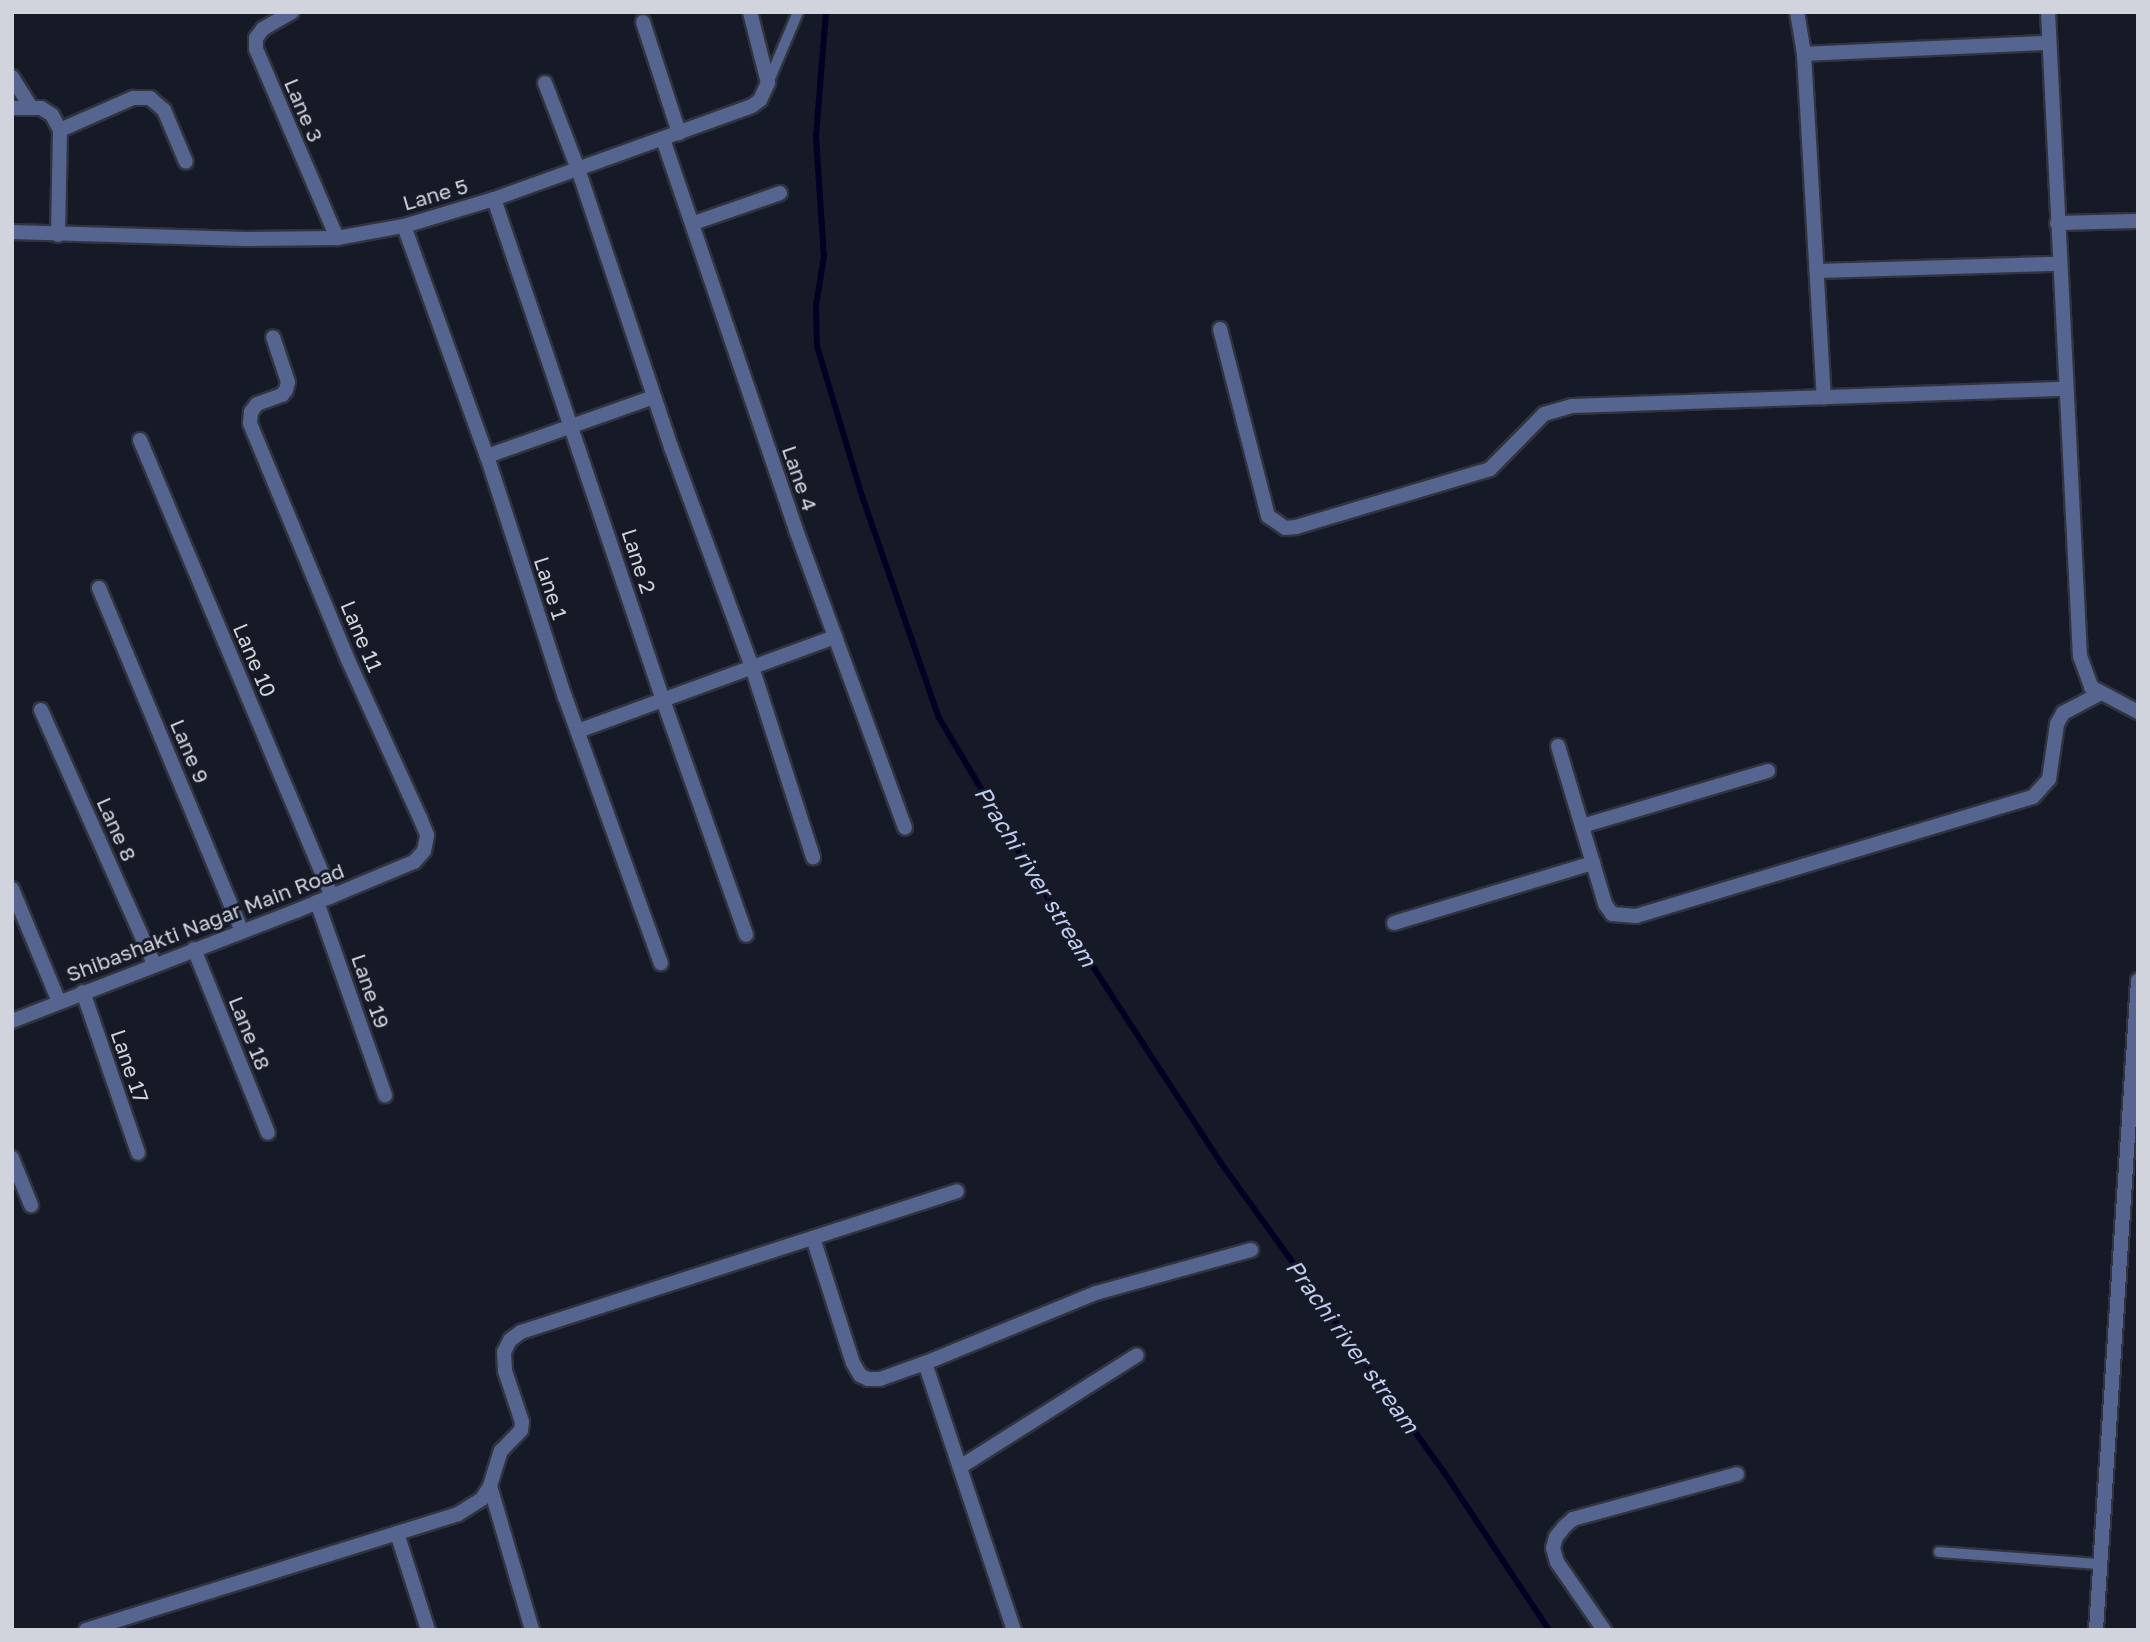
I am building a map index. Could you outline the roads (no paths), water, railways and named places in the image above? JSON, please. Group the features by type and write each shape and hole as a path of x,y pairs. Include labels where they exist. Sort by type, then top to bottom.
{"street":[{"name":"Lane 3","path":"292,12 263,29 257,38 256,49 337,238"},
{"path":"750,12 768,83"},
{"path":"1797,12 1804,54 1824,397"},
{"path":"2048,12 2080,656 2091,687 2138,712"},
{"path":"643,22 679,133"},
{"path":"1804,54 2048,43"},
{"path":"12,77 31,107"},
{"path":"545,83 578,169 654,397 752,667 813,857"},
{"name":"Lane 5","path":"12,232 58,235 337,238 404,226 494,199 752,106 760,100 768,83"},
{"path":"60,130 133,98 150,98 164,110 186,162"},
{"path":"12,108 41,108 52,115 60,130 58,235"},
{"name":"Lane 4","path":"663,139 694,223 732,344 905,828"},
{"path":"694,223 780,193"},
{"name":"Lane 2","path":"494,199 663,700 746,935"},
{"path":"2057,223 2138,221"},
{"name":"Lane 1","path":"404,226 487,456 578,731 661,963"},
{"path":"1817,271 2059,264"},
{"path":"1220,329 1268,516 1285,528 1490,469 1534,422 1556,409 2065,389"},
{"name":"Lane 11","path":"273,337 288,382 286,390 282,395 257,404 251,412 250,423 348,660 427,835 424,851 414,862"},
{"path":"487,456 654,397"},
{"name":"Lane 10","path":"140,440 332,896"},
{"name":"Lane 9","path":"99,588 242,931"},
{"path":"578,731 835,637"},
{"path":"1558,746 1605,904 1612,914 1636,916 2032,797 2049,779 2057,724 2063,713 2101,694"},
{"name":"Lane 8","path":"41,710 154,964"},
{"path":"1582,826 1768,771"},
{"name":"Shibashakti Nagar Main Road","path":"12,1021 414,862"},
{"path":"1394,923 1593,863"},
{"path":"12,889 59,1002"},
{"name":"Lane 19","path":"317,902 385,1095"},
{"name":"Lane 18","path":"194,949 268,1133"},
{"path":"2096,1630 2138,980"},
{"name":"Lane 17","path":"83,992 138,1153"},
{"path":"12,1158 31,1205"},
{"path":"86,1630 457,1514 482,1499 490,1486 501,1451 521,1430 522,1422 505,1371 504,1352 510,1340 521,1332 957,1191"},
{"path":"813,1238 860,1375 880,1379 1096,1293 1251,1250"},
{"path":"960,1467 1137,1355"},
{"path":"925,1363 1014,1630"},
{"path":"1604,1630 1556,1562 1553,1548 1556,1537 1565,1526 1573,1519 1737,1474"},
{"path":"490,1486 532,1630"},
{"path":"397,1533 428,1630"}],"lane":[{"path":"768,83 798,12"},
{"path":"1939,1552 2100,1564"}],"waterway":[{"name":"Prachi river stream","path":"826,12 816,137 824,256 816,306 817,346 861,493 939,718 1026,864 1221,1163 1444,1472 1549,1630"}]}
